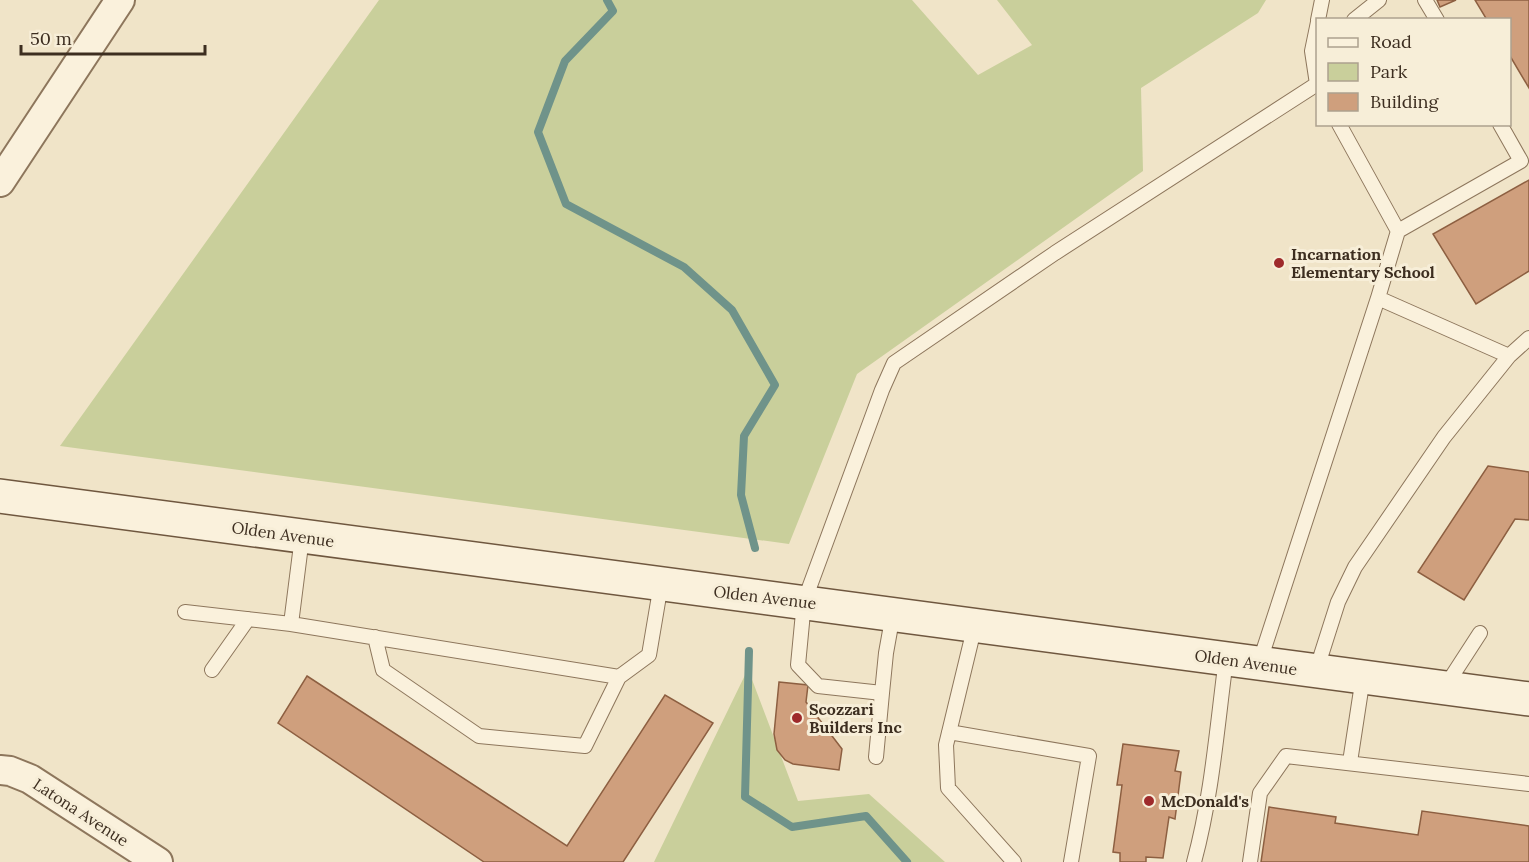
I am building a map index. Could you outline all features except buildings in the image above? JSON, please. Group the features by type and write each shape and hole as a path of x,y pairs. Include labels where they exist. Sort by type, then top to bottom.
{"main road":[{"name":"Olden Avenue","path":"0,496 1529,699"}],"street":[{"path":"0,182 120,0"},
{"name":"Latona Avenue","path":"0,770 10,771 30,780 158,862"}],"lane":[{"path":"1319,18 1322,0"},
{"path":"1356,18 1378,0"},
{"path":"1425,0 1436,18"},
{"path":"1315,49 1316,66"},
{"path":"882,693 818,686 798,665 804,602 894,363 1055,253 1316,85"},
{"path":"1341,126 1398,231"},
{"path":"1259,664 1398,231 1521,161 1501,126"},
{"path":"1378,298 1509,356"},
{"path":"1316,671 1338,602 1355,567 1444,436 1509,356 1529,338"},
{"path":"291,624 302,537"},
{"path":"375,638 383,670 479,736 585,746 619,676 649,656 661,584"},
{"path":"185,612 291,624 619,676"},
{"path":"876,757 886,653 893,614"},
{"path":"212,670 248,619"},
{"path":"975,625 949,732 946,764 948,788 1014,862"},
{"path":"1444,688 1480,633"},
{"path":"1194,862 1203,826 1218,736 1226,659"},
{"path":"1350,762 1363,677"},
{"path":"949,732 1089,756 1071,862"},
{"path":"1250,862 1260,793 1286,756 1529,784"}],"green space":[{"path":"379,0 912,0 978,75 1032,45 997,0 1266,0 1258,13 1141,88 1143,171 857,374 789,544 60,446"},
{"path":"748,669 798,801 869,794 945,862 654,862"}],"waterway":[{"path":"607,0 613,11 565,61 538,132 566,204 684,267 732,310 775,385 744,436 741,495 755,548"},
{"path":"749,651 745,797 792,827 866,816 907,862"}],"place":[{"name":"Incarnation Elementary School","path":"1279,263"},
{"name":"Scozzari Builders Inc","path":"797,718"},
{"name":"McDonald's","path":"1149,801"}]}
